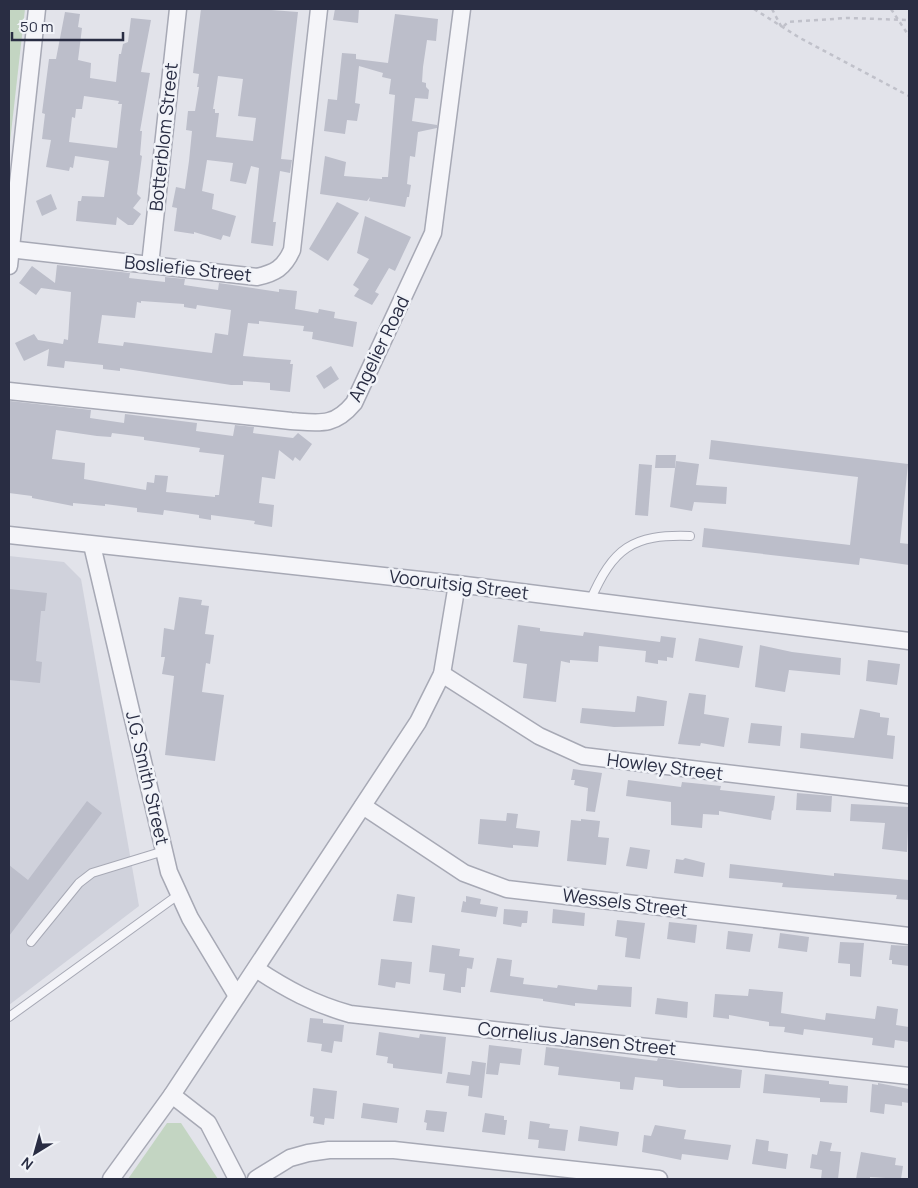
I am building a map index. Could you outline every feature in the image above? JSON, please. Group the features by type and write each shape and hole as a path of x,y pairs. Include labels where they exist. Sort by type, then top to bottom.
{"street":[{"path":"9,255 37,9"},
{"name":"Botterblom Street","path":"150,265 178,9"},
{"name":"Bosliefie Street","path":"9,255 150,265 257,277 272,274 286,263 292,250 300,189 319,9"},
{"name":"Angelier Road","path":"9,391 320,423 335,421 342,417 354,403 433,233 462,9"},
{"name":"Vooruitsig Street","path":"9,536 457,584 909,641"},
{"name":"J.G. Smith Street","path":"92,546 169,872 178,895 237,996"},
{"path":"111,1179 172,1096 418,722 442,674 457,584"},
{"name":"Howley Street","path":"442,674 539,736 583,756 909,795"},
{"name":"Wessels Street","path":"363,806 464,873 507,890 909,936"},
{"name":"Cornelius Jansen Street","path":"256,969 299,996 322,1006 350,1014 909,1076"},
{"path":"172,1096 208,1123 237,1179"},
{"path":"256,1179 290,1158 308,1153 329,1150 394,1150 659,1179"}],"lane":[{"path":"590,601 605,571 625,548 654,537 690,536"},
{"path":"31,942 79,883 92,873 164,851"},
{"path":"9,1017 178,895"}],"path":[{"path":"754,9 782,28 909,96"},
{"path":"772,9 782,28"},
{"path":"891,9 909,36"},
{"path":"782,28 788,22 847,18 909,20"}],"shaded area":[{"path":"9,556 64,562 81,579 139,906 9,1005"}],"green space":[{"path":"9,9 25,9 9,151"},
{"path":"167,1123 181,1123 218,1179 128,1179"}],"building":[{"path":"201,9 258,9 298,12 281,159 292,160 290,173 280,171 273,222 276,222 273,246 251,243 259,168 251,166 246,184 230,181 233,163 207,160 202,191 214,194 212,209 236,216 230,237 223,235 221,240 194,232 194,234 174,231 177,208 172,207 176,187 185,189 189,161 192,131 186,130 188,111 195,111 199,87 197,87 199,74 193,73","holes":["218,76 243,79 238,116 256,118 253,141 216,137 219,113 215,113 215,109 213,109"]},
{"path":"335,9 359,9 358,23 333,20"},
{"path":"65,12 80,14 78,27 82,28 78,60 91,63 90,78 116,82 119,54 121,54 123,44 128,42 131,18 151,20 141,72 150,73 140,131 142,131 140,155 142,156 137,194 141,198 133,208 141,214 133,225 128,225 117,217 116,225 76,221 78,201 81,201 82,196 104,197 109,161 75,156 73,168 70,167 69,171 46,167 51,140 42,139 45,114 42,113 49,59 56,59","holes":["84,96 119,101 118,104 122,104 117,148 69,142 72,117 75,118 76,109 82,109"]},
{"path":"395,14 438,19 436,41 427,40 423,67 422,82 426,83 426,87 429,90 428,99 415,98 412,121 437,125 437,128 418,132 415,157 410,156 407,184 411,185 405,207 369,201 370,197 367,201 320,194 325,156 346,162 344,176 382,179 382,177 388,177 395,95 389,94 391,79 382,77 383,73 359,66 355,103 360,104 357,121 347,120 345,134 324,131 328,99 337,100 342,53 356,54 356,59 388,63"},
{"path":"51,194 57,209 42,216 36,201"},
{"path":"337,202 359,213 328,261 309,249"},
{"path":"365,216 411,237 395,271 389,268 375,292 379,294 372,305 354,296 359,289 353,285 369,259 357,253"},
{"path":"57,265 130,273 129,278 165,282 165,277 185,279 184,285 218,290 219,283 279,292 279,289 297,291 295,309 318,313 319,309 335,312 334,318 357,322 353,347 312,339 313,332 303,331 304,326 259,321 259,324 248,323 243,356 291,360 290,364 293,364 290,392 270,390 270,383 243,381 243,385 231,385 120,368 120,371 103,369 103,365 65,361 64,368 47,366 49,349 24,361 15,343 34,334 38,340 63,344 64,339 68,340 71,292 41,288 36,295 19,283 32,266 55,283","holes":["141,301 184,304 184,307 196,309 197,305 231,310 228,335 215,333 212,353 124,342 123,346 98,343 102,315 135,318 137,302 141,303"]},
{"path":"331,366 339,379 324,389 316,376"},
{"path":"10,401 91,410 90,418 124,423 125,414 197,423 196,431 233,436 235,425 254,427 253,433 293,438 298,433 312,444 300,461 295,457 293,461 279,450 275,479 262,477 259,503 274,505 272,527 254,524 255,521 211,515 211,520 199,518 199,515 164,510 163,515 137,512 137,508 105,504 105,506 73,503 73,506 32,498 32,496 9,493","holes":["56,430 111,437 112,433 144,437 144,440 200,448 199,452 224,455 219,495 215,495 215,497 166,492 168,476 155,475 154,483 147,482 146,490 84,479 85,463 52,459"]},
{"path":"711,440 908,464 900,543 909,544 909,565 860,558 859,565 702,547 704,528 850,545 858,477 709,459"},
{"path":"656,455 676,455 675,468 655,468"},
{"path":"676,461 699,464 696,485 727,487 726,504 694,502 692,511 670,507"},
{"path":"639,464 652,465 648,516 635,515"},
{"path":"9,589 47,593 45,611 41,611 36,661 42,662 40,683 9,680"},
{"path":"179,597 202,600 201,605 209,606 205,634 214,635 210,664 206,663 202,692 224,695 215,761 165,755 174,676 162,674 165,657 161,657 164,628 174,630"},
{"path":"518,625 540,628 540,631 583,636 584,632 660,642 661,636 676,638 673,658 667,657 667,661 658,660 658,664 645,662 646,651 599,646 598,662 570,660 570,663 561,661 556,702 523,698 527,664 513,662"},
{"path":"699,638 743,646 739,668 695,661"},
{"path":"760,645 792,652 841,658 840,675 789,670 785,692 755,687"},
{"path":"868,660 900,664 897,685 866,681"},
{"path":"689,693 706,695 704,714 729,718 724,747 701,743 700,746 678,744"},
{"path":"637,696 667,701 664,726 614,727 580,723 582,708 635,712"},
{"path":"860,709 880,713 880,717 889,718 887,735 895,736 893,759 800,748 801,733 854,738"},
{"path":"751,723 782,726 780,746 748,743"},
{"path":"573,769 602,773 595,812 586,811 588,788 574,785 575,780 571,780"},
{"path":"628,780 681,787 682,782 721,786 720,790 775,796 771,820 719,811 719,815 703,814 702,828 671,825 671,802 626,796"},
{"path":"797,793 832,796 831,812 796,810"},
{"path":"87,801 102,813 9,936 9,865 28,880"},
{"path":"851,804 909,807 907,852 882,849 885,823 850,821"},
{"path":"507,813 518,814 516,828 540,831 538,847 513,845 513,848 478,844 480,819 506,821"},
{"path":"581,819 600,821 598,837 609,838 606,865 567,861 571,820 581,821"},
{"path":"630,847 650,850 647,869 626,866"},
{"path":"685,858 705,863 703,877 674,873 676,859 683,860"},
{"path":"730,864 834,876 834,873 909,880 909,900 896,899 897,895 782,887 783,883 729,878"},
{"path":"397,894 415,897 412,923 393,921"},
{"path":"466,896 481,899 480,904 498,907 496,917 461,912 463,901 466,902"},
{"path":"504,909 528,911 527,923 522,923 521,927 503,924"},
{"path":"553,909 585,913 584,926 552,923"},
{"path":"617,920 645,923 640,959 625,957 627,938 615,936"},
{"path":"669,922 697,925 695,943 667,939"},
{"path":"728,931 753,934 750,952 726,949"},
{"path":"780,933 809,937 807,952 778,948"},
{"path":"840,942 864,943 861,977 850,976 850,964 838,963"},
{"path":"432,945 460,949 459,956 474,958 472,969 467,968 465,987 461,987 461,993 443,990 445,974 429,972"},
{"path":"891,945 908,946 909,966 892,964 892,960 889,960"},
{"path":"497,958 512,960 510,976 524,978 523,984 557,988 558,985 597,990 598,985 632,987 631,1007 575,1003 575,1006 543,1001 543,999 490,992"},
{"path":"381,959 412,962 410,984 396,982 395,988 378,985"},
{"path":"749,989 783,992 781,1013 825,1020 826,1013 875,1019 877,1006 898,1009 896,1025 909,1027 909,1042 895,1040 894,1048 872,1045 873,1038 804,1029 803,1035 784,1032 785,1027 769,1026 769,1022 729,1015 729,1019 713,1017 715,994 748,996"},
{"path":"657,998 688,1002 687,1018 655,1014"},
{"path":"310,1018 323,1019 323,1023 344,1025 342,1042 334,1041 332,1053 321,1051 322,1044 307,1042"},
{"path":"379,1032 419,1038 420,1034 446,1037 442,1074 393,1068 393,1064 387,1063 388,1057 376,1055"},
{"path":"489,1045 522,1049 520,1065 500,1063 498,1075 486,1074"},
{"path":"546,1047 657,1061 658,1058 742,1070 740,1088 679,1088 663,1086 663,1080 635,1077 633,1090 620,1089 620,1082 558,1075 559,1067 544,1065"},
{"path":"472,1061 486,1063 482,1098 468,1096 469,1086 446,1083 448,1072 470,1075"},
{"path":"765,1074 829,1081 829,1084 848,1086 847,1103 820,1102 820,1098 763,1093"},
{"path":"878,1083 909,1089 909,1103 902,1102 902,1106 885,1104 884,1114 870,1112 872,1084 878,1085"},
{"path":"313,1088 337,1091 334,1119 325,1118 324,1125 313,1123 314,1117 310,1116"},
{"path":"363,1103 399,1108 397,1123 361,1118"},
{"path":"426,1110 447,1112 444,1132 426,1130 427,1123 424,1122"},
{"path":"485,1113 504,1116 504,1120 507,1120 505,1135 482,1132"},
{"path":"530,1121 550,1124 549,1128 568,1130 565,1151 538,1148 539,1140 528,1139"},
{"path":"655,1125 686,1130 684,1139 731,1145 728,1160 682,1154 681,1160 642,1152 644,1135 651,1136"},
{"path":"580,1126 619,1132 617,1146 578,1141"},
{"path":"756,1139 769,1141 768,1151 788,1154 786,1169 752,1164"},
{"path":"820,1141 832,1143 830,1151 841,1152 838,1179 821,1179 822,1170 810,1168 812,1154 817,1155"},
{"path":"861,1152 896,1158 895,1165 903,1166 901,1179 870,1177 870,1179 856,1179"}]}
